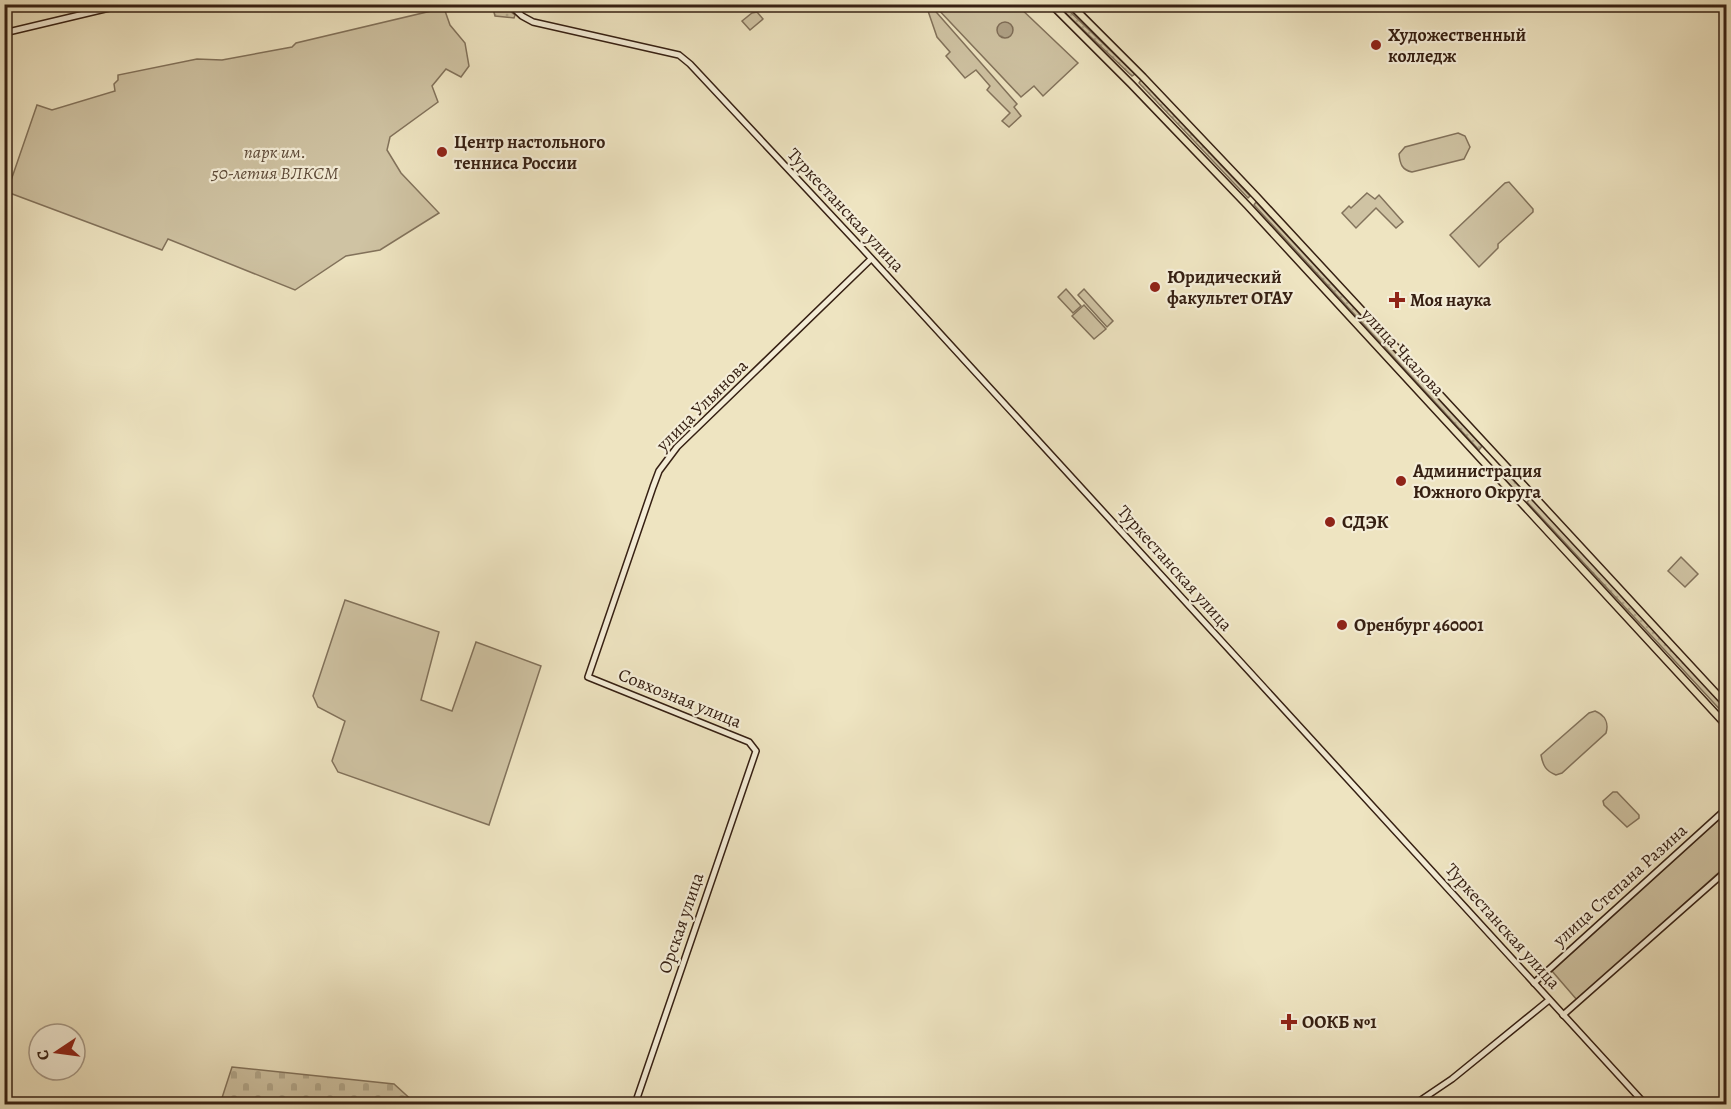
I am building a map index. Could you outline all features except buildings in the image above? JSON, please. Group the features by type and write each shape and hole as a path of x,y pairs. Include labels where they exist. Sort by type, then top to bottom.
{"main road":[{"path":"4,33 126,4"},
{"name":"Туркестанская улица","path":"509,4 522,16 543,25 679,55 690,64 1645,1104"},
{"name":"улица Чкалова","path":"1051,4 1247,206 1726,725"},
{"name":"улица Чкалова","path":"1070,4 1256,196 1726,704"},
{"path":"1131,84 1140,74"},
{"path":"1247,206 1256,196"},
{"name":"улица Ульянова","path":"588,677 653,487 665,461 871,259"},
{"path":"1487,466 1497,457"},
{"path":"1521,503 1531,493"},
{"name":"Совхозная улица","path":"588,677 749,742 756,751"},
{"name":"Орская улица","path":"635,1104 756,751"},
{"name":"улица Степана Разина","path":"1534,983 1726,809"},
{"path":"1563,1015 1726,872"},
{"path":"1415,1104 1452,1079 1549,1000"}],"green space":[{"path":"492,5 502,5 515,15 514,18 495,16"},
{"path":"930,5 1017,104 1014,107 1021,116 1009,127 1002,121 1010,113 987,90 990,86 976,70 965,78 946,56 950,52 937,37 927,8"},
{"path":"934,5 1017,5 1078,63 1043,96 1034,86 1021,97"},
{"path":"1057,5 1063,5 1135,74 1132,76"},
{"name":"парк им. 50-летия ВЛКСМ","path":"444,8 450,25 465,43 469,66 461,77 446,69 432,86 438,102 390,137 387,150 401,173 439,213 380,250 346,256 295,290 168,239 162,250 7,192 37,105 52,110 115,91 114,84 118,80 118,75 197,59 222,60 292,47 296,43"},
{"path":"757,12 763,19 750,30 742,21"},
{"path":"1141,80 1250,196 1248,198 1139,83"},
{"path":"1458,133 1465,136 1470,147 1464,159 1412,172 1402,166 1399,154 1405,147"},
{"path":"1509,182 1533,209 1533,212 1498,244 1498,248 1479,267 1450,235 1505,183"},
{"path":"1367,193 1375,199 1379,195 1403,222 1396,228 1376,208 1356,228 1342,213"},
{"path":"1256,202 1482,446 1479,450 1254,205"},
{"path":"1066,289 1081,306 1073,313 1058,297"},
{"path":"1084,289 1113,321 1107,327 1078,295"},
{"path":"1084,305 1106,329 1094,339 1072,316"},
{"path":"1504,471 1526,493 1524,496 1522,497 1504,479 1502,472"},
{"path":"1531,498 1726,709 1726,716 1527,502"},
{"path":"1681,557 1698,574 1685,587 1668,571"},
{"path":"345,600 439,632 421,700 452,711 476,642 541,666 489,825 338,772 332,761 345,721 318,707 313,696"},
{"path":"1595,711 1605,720 1606,733 1562,773 1556,775 1547,770 1541,755 1589,713"},
{"path":"1613,792 1617,792 1639,815 1639,818 1627,827 1604,805 1603,801"},
{"path":"1726,813 1726,866 1577,1000 1552,971"},
{"path":"232,1067 394,1084 416,1104 220,1104"}],"water":[{"path":"1005,22 1011,24 1013,30 1011,36 1005,38 999,36 997,30 999,24"}],"place":[{"name":"Художественный колледж","path":"1376,45"},
{"name":"Центр настольного тенниса России","path":"442,152"},
{"name":"Юридический факультет ОГАУ","path":"1155,287"},
{"name":"Моя наука","path":"1397,300"},
{"name":"Администрация Южного Округа","path":"1401,481"},
{"name":"СДЭК","path":"1330,522"},
{"name":"Оренбург 460001","path":"1342,625"},
{"name":"ООКБ №1","path":"1289,1022"}]}
